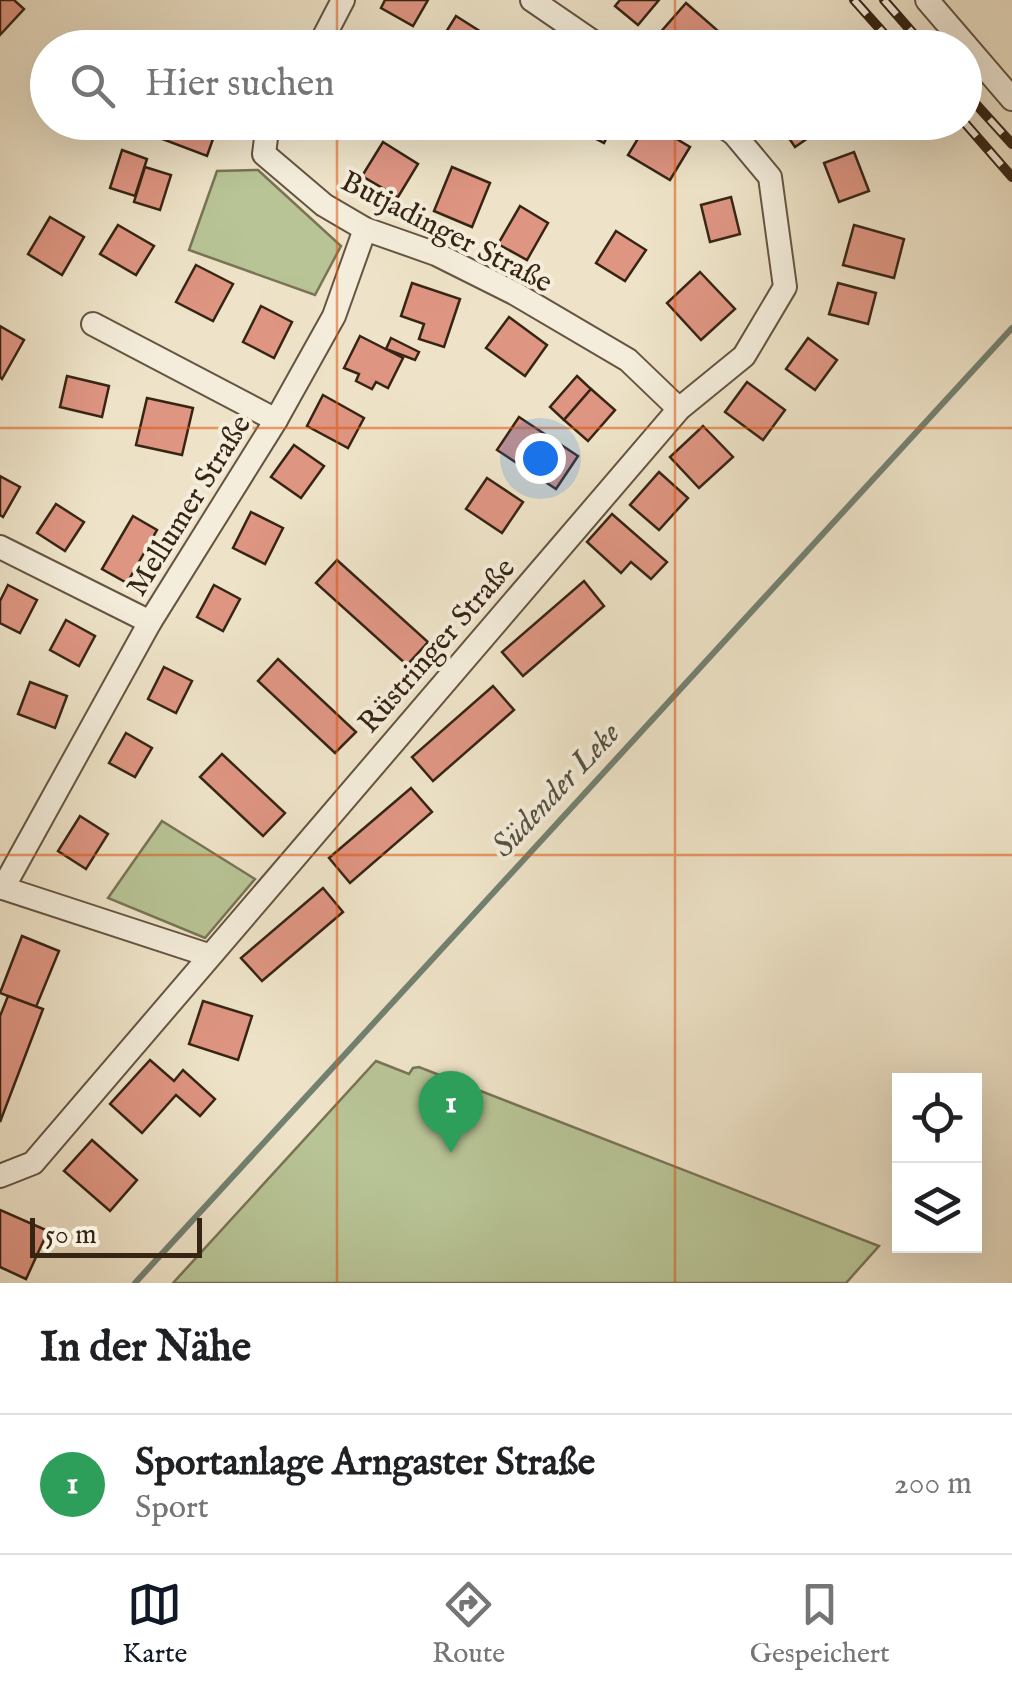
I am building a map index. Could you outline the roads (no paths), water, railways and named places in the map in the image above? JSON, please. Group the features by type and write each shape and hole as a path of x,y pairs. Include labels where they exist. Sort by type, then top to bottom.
{"street":[{"path":"327,30 343,0"},
{"path":"532,0 576,30"},
{"path":"928,0 953,30"},
{"path":"982,64 1012,99"},
{"name":"Butjadinger Straße","path":"266,140 264,154 324,205 366,229 436,254 514,293 628,360 679,409"},
{"name":"Rüstringer Straße","path":"0,1176 33,1162 679,409 744,356 785,287 770,177 739,140"},
{"name":"Mellumer Straße","path":"2,888 150,622 276,420 334,316 366,229"},
{"name":"Mellumer Straße","path":"94,324 276,420"},
{"name":"Mellumer Straße","path":"0,548 150,622"},
{"path":"2,888 208,955"}],"waterway":[{"name":"Südender Leke","path":"135,1283 1012,328"}],"railway":[{"path":"854,0 881,30"},
{"path":"884,0 910,30"},
{"path":"982,111 1012,144"},
{"path":"980,140 1012,177"}],"place":[{"name":"Sportanlage Arngaster Straße","path":"451,1153"}]}
